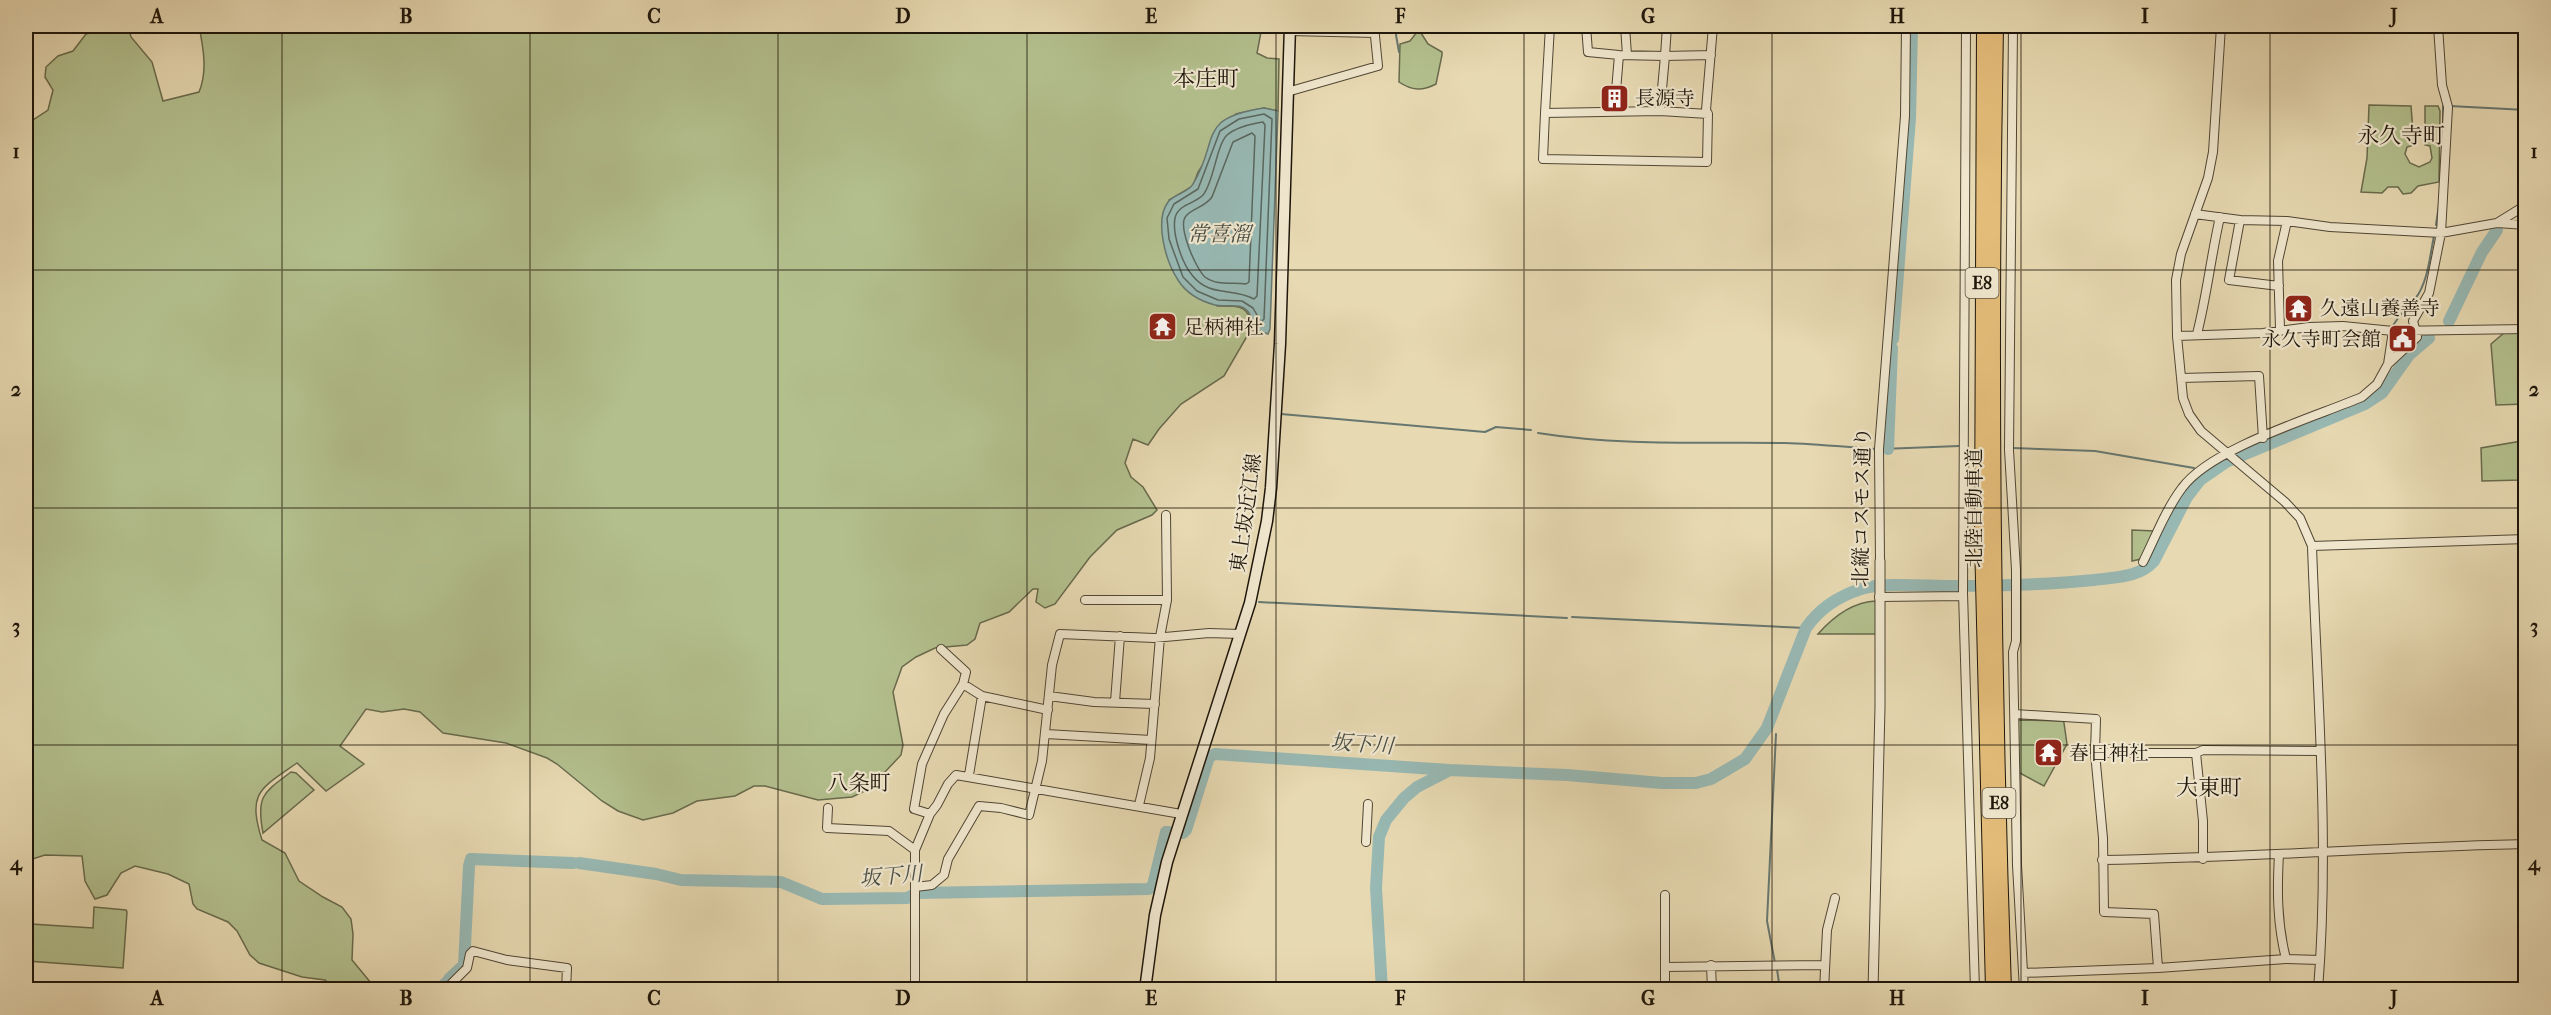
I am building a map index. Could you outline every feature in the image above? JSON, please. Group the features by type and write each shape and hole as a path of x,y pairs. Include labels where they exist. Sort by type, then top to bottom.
{"highway":[{"name":"北陸自動車道","path":"1984,26 1993,990"},
{"name":"北陸自動車道","path":"1988,540 1996,26"},
{"name":"北陸自動車道","path":"1989,617 2004,990"}],"main road":[{"path":"26,26 64,26"},
{"name":"東上坂近江線","path":"1145,990 1155,915 1181,814 1256,578 1271,488 1284,236 1290,28"}],"street":[{"path":"1550,26 1544,159 1707,162 1708,114 1706,110 1713,26"},
{"path":"1586,26 1588,52 1623,55 1711,55"},
{"path":"1616,91 1623,55 1625,26"},
{"path":"1660,111 1667,26"},
{"name":"北縦コスモス通り","path":"1873,990 1880,707 1879,449 1905,116 1906,26"},
{"path":"1966,26 1963,594 1975,990"},
{"path":"2013,26 2009,450 2016,570 2014,714 2017,865 2024,990"},
{"path":"2221,26 2213,152 2208,178 2181,254 2176,280 2177,336 2183,398 2189,414 2201,431 2237,464 2285,502 2300,518 2312,546 2324,850 2323,920 2318,990"},
{"path":"2143,562 2181,488 2203,466 2263,438 2362,397 2377,384 2388,364 2417,337 2413,321 2429,293 2442,233 2448,106 2442,84 2438,26"},
{"path":"1287,92 1378,66 1375,29 1290,28"},
{"path":"1545,113 1660,111 1708,114"},
{"path":"2497,223 2526,205"},
{"path":"2195,214 2240,220 2287,221 2329,227 2442,233 2497,223 2526,225"},
{"path":"2197,334 2207,294 2220,217"},
{"path":"2240,220 2229,279 2280,286"},
{"path":"2280,329 2278,261 2287,221"},
{"path":"2177,336 2263,333 2280,329 2343,326 2393,331 2526,329"},
{"path":"2388,364 2393,331"},
{"path":"2181,378 2259,376 2263,438"},
{"path":"1139,805 1147,775 1160,637 1167,600 1166,516"},
{"path":"2312,546 2526,539"},
{"path":"1880,595 1963,594"},
{"path":"1085,600 1167,600"},
{"path":"915,892 932,885 944,875 948,859 979,806 1001,808 1029,815 1046,734 1052,665 1060,634 1160,637 1209,633 1240,634"},
{"path":"1115,702 1120,636"},
{"path":"930,814 914,809 919,777 944,714 963,684 966,672 941,649"},
{"path":"963,684 982,696 1048,710"},
{"path":"969,775 982,696"},
{"path":"1049,696 1068,700 1155,704"},
{"path":"2014,714 2096,719 2095,753 2103,838 2104,912 2154,914 2158,968"},
{"path":"1046,734 1151,740"},
{"path":"2095,753 2196,753 2203,750 2319,751"},
{"path":"2196,753 2203,821 2203,859"},
{"path":"915,990 915,850 930,814 956,775 969,775 1181,814"},
{"path":"1366,842 1368,804"},
{"path":"828,808 827,828 889,831 915,850"},
{"path":"2102,860 2203,859 2324,850 2526,844"},
{"path":"2279,854 2277,903 2286,959"},
{"path":"1665,895 1665,990"},
{"path":"1824,990 1827,930 1835,898"},
{"path":"456,990 451,984 467,968 470,954 473,951 507,960 567,968 566,990"},
{"path":"2023,973 2158,968 2286,959 2320,960"},
{"path":"1711,965 1712,990"},
{"path":"1665,967 1825,965"}],"green space":[{"path":"110,26 128,26 131,37 152,62 163,101 199,92 204,67 199,26 1243,26 1261,32 1257,53 1267,58 1279,59 1278,111 1264,108 1236,114 1198,172 1193,186 1169,200 1217,306 1233,306 1246,311 1256,330 1250,331 1224,376 1181,404 1148,445 1133,439 1125,463 1131,477 1143,487 1157,510 1152,515 1117,530 1090,557 1055,604 1045,608 1036,602 1038,589 1033,589 1009,612 980,623 975,639 967,645 935,648 902,667 893,692 903,745 901,755 869,789 852,797 818,800 765,786 754,786 735,796 697,801 673,813 643,820 618,811 602,801 547,758 506,743 443,733 420,712 404,709 382,712 366,709 340,746 364,764 326,791 297,763 266,786 257,801 256,811 262,840 285,853 299,881 342,907 351,919 352,960 376,989 335,989 325,980 302,977 259,963 250,955 237,931 228,922 197,909 193,904 189,884 168,874 135,866 121,873 107,895 95,899 85,881 82,856 45,855 26,861 26,134 30,122 48,110 53,90 45,77 46,67 58,56 73,51 86,34"},
{"path":"1417,32 1421,33 1428,44 1442,52 1436,84 1422,89 1408,87 1399,82 1400,44 1410,41"},
{"path":"2369,105 2411,106 2414,145 2407,147 2405,154 2410,163 2419,167 2430,162 2432,158 2430,146 2425,145 2425,106 2438,106 2440,111 2439,182 2418,186 2411,193 2403,194 2398,187 2388,187 2382,193 2361,192 2367,158"},
{"path":"2525,332 2525,404 2496,405 2491,344 2504,333"},
{"path":"2522,441 2521,480 2482,481 2481,448"},
{"path":"2132,530 2155,531 2141,559 2132,561"},
{"path":"1876,601 1876,634 1818,634 1851,607"},
{"path":"2017,720 2063,721 2064,723 2067,744 2044,786 2018,772"},
{"path":"291,772 296,773 314,790 263,833 260,811 264,796"},
{"path":"26,884 32,900 31,924 93,928 94,907 126,910 123,968 27,961"}],"water":[{"name":"常喜溜","path":"1264,108 1278,111 1268,334 1256,330 1246,309 1209,303 1185,289 1169,263 1162,230 1164,210 1168,202 1193,184 1201,169 1213,133 1219,125 1228,118 1243,112"}],"waterway":[{"path":"1399,26 1396,35 1399,52"},
{"path":"1893,339 1910,118 1912,26"},
{"path":"2443,134 2443,106 2445,106"},
{"path":"2450,106 2526,110"},
{"path":"2436,225 2439,205"},
{"path":"2449,321 2482,252 2497,230"},
{"path":"2392,328 2423,285 2434,236"},
{"path":"1767,728 1806,628 1823,609 1837,599 1861,589 1880,586 2076,582 2118,577 2141,571 2154,561 2187,497 2200,480 2226,462 2365,404 2382,393 2409,355 2429,338"},
{"path":"1888,449 1892,348"},
{"path":"1281,414 1485,432 1496,427 1531,430"},
{"path":"1538,433 1630,442 1785,443 1876,449"},
{"path":"1882,449 1959,446"},
{"path":"2013,448 2095,451 2194,468"},
{"path":"1259,602 1567,618"},
{"path":"1572,617 1806,628"},
{"path":"1183,833 1186,830 1209,757 1215,754 1449,770 1567,775 1662,783 1696,783 1711,779 1745,759 1767,728"},
{"path":"1775,963 1767,921 1776,734"},
{"path":"1382,990 1376,888 1379,837 1386,820 1404,798 1417,787 1448,771"},
{"name":"坂下川","path":"579,863 656,874 681,880 781,882 822,899 907,898 918,893 1149,889 1153,885 1166,832 1169,832"},
{"name":"坂下川","path":"449,979 464,965 471,859 573,863"},
{"path":"1777,969 1780,990"},
{"name":"坂下川","path":"438,990 447,982"}],"place":[{"name":"長源寺","path":"1614,98"},
{"name":"久遠山養善寺","path":"2299,308"},
{"name":"足柄神社","path":"1163,327"},
{"name":"永久寺町会館","path":"2402,339"},
{"name":"春日神社","path":"2048,753"}],"district":[{"name":"本庄町","path":"1206,79"},
{"name":"永久寺町","path":"2401,136"},
{"name":"八条町","path":"859,783"},
{"name":"大東町","path":"2209,788"}]}
